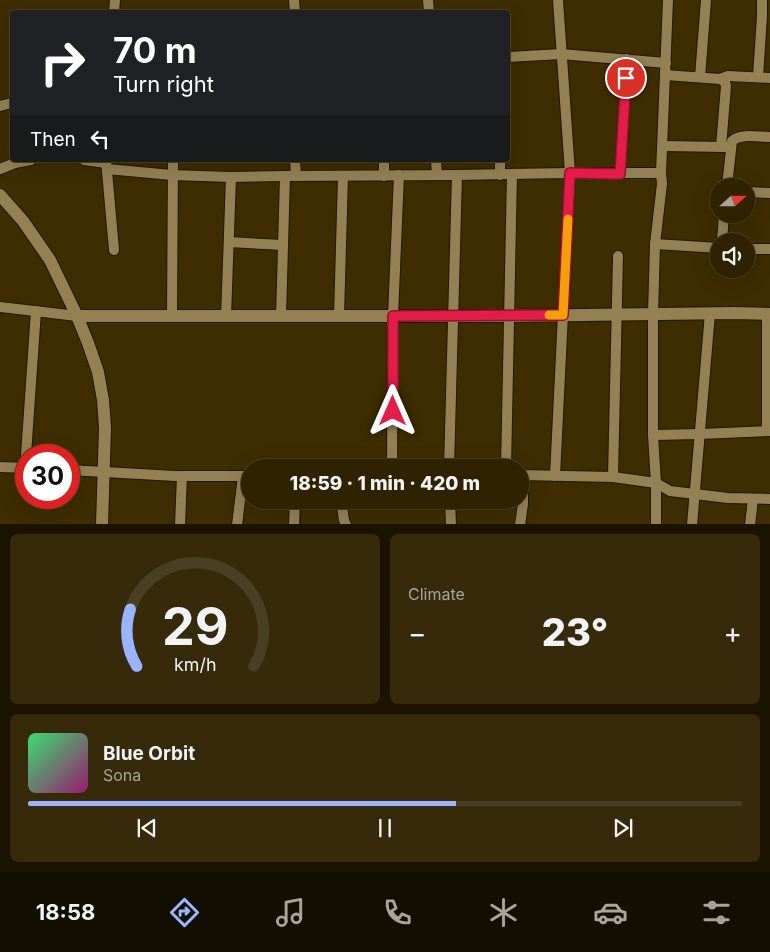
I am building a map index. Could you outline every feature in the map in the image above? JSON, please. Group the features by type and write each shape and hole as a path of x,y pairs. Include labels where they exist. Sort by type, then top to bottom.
{"street":[{"path":"555,476 570,173 558,0"},
{"path":"656,524 653,434 653,315 655,244 662,184 668,0"},
{"path":"700,78 706,0"},
{"path":"758,78 766,16 762,0"},
{"path":"510,57 561,54 666,63"},
{"path":"620,174 627,59"},
{"path":"665,75 720,79 728,76 770,78"},
{"path":"720,79 725,82 726,86 727,178"},
{"path":"662,146 726,147 739,137 770,137"},
{"path":"0,169 20,162"},
{"path":"172,317 173,162"},
{"path":"281,316 283,245 290,176 295,162"},
{"path":"384,162 384,176"},
{"path":"436,162 437,175"},
{"path":"500,162 500,175"},
{"path":"114,250 107,164 172,175 231,177 570,173 661,174"},
{"path":"506,459 512,174"},
{"path":"449,459 457,175"},
{"path":"339,316 343,176"},
{"path":"392,459 393,316 399,176"},
{"path":"226,317 231,177"},
{"path":"755,192 770,193"},
{"path":"0,195 23,221 50,260 78,316 98,372 105,428 102,524"},
{"path":"229,242 283,245"},
{"path":"655,244 710,247"},
{"path":"755,249 770,249"},
{"path":"614,477 618,256"},
{"path":"0,307 78,316 172,317 769,314 769,431 653,434"},
{"path":"27,444 36,311"},
{"path":"692,524 710,313"},
{"path":"0,468 15,468"},
{"path":"80,471 182,476 241,476"},
{"path":"529,475 614,477 656,483 670,491 728,498 770,499"},
{"path":"180,524 182,476"},
{"path":"750,524 753,499"},
{"path":"237,524 241,503"},
{"path":"294,524 295,509"},
{"path":"342,509 346,524"},
{"path":"450,509 451,524"},
{"path":"520,524 522,509"}],"slow traffic":[{"path":"549,315 563,315 568,219"}],"route":[{"path":"393,411 393,316 563,315 570,173 620,174 626,78"}]}
